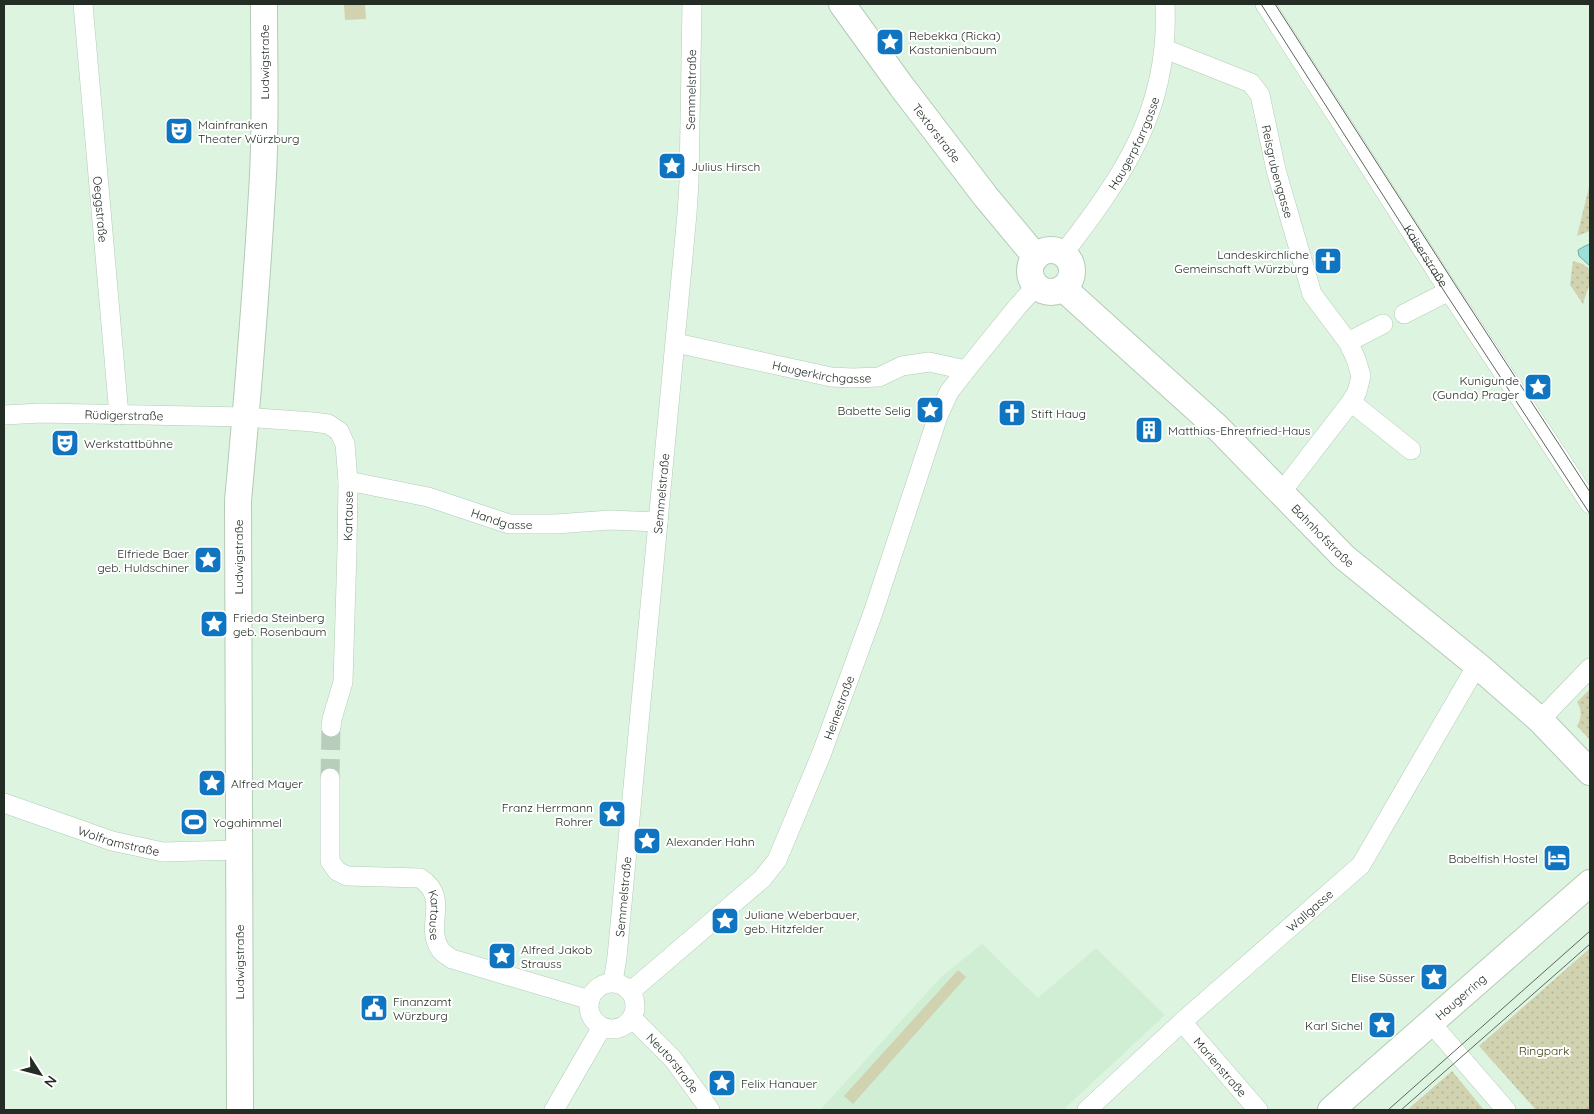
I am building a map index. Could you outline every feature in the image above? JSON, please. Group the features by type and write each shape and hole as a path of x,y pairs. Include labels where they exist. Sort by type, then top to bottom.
{"street":[{"name":"Oeggstraße","path":"83,4 119,415"},
{"name":"Ludwigstraße","path":"240,1110 238,501 263,174 264,4"},
{"name":"Semmelstraße","path":"613,982 617,957 676,343 689,182 692,4"},
{"name":"Textorstraße","path":"842,4 902,87 980,189 1036,256"},
{"name":"Kaiserstraße","path":"1265,4 1449,291 1590,504"},
{"name":"Haugerpfarrgasse","path":"1063,254 1110,191 1139,140 1153,103 1165,50 1166,10"},
{"name":"Reisgrubengasse","path":"1165,50 1251,83 1260,95 1276,170 1312,294 1348,342 1361,376 1358,392 1352,402 1280,494"},
{"path":"1049,251 1063,254 1071,265 1072,271 1068,284 1058,291 1046,292 1036,286 1032,281 1030,268 1036,256 1049,251"},
{"path":"966,370 1036,286"},
{"name":"Bahnhofstraße","path":"1063,288 1218,428 1280,494 1344,557 1477,665 1540,720 1590,772"},
{"path":"1404,314 1449,291"},
{"path":"1348,342 1383,324"},
{"name":"Haugerkirchgasse","path":"676,343 831,376 853,378 879,377 902,366 929,362 966,370"},
{"name":"Heinestraße","path":"631,991 762,879 776,860 828,737 874,610 938,416 949,392 966,370"},
{"path":"1352,402 1411,450"},
{"name":"Rüdigerstraße","path":"4,414 245,417"},
{"name":"Kartause","path":"245,417 328,424 339,431 345,444 348,481 344,682 331,727"},
{"name":"Handgasse","path":"348,481 428,497 508,524 556,524 610,520 658,522"},
{"name":"Wallgasse","path":"1087,1110 1182,1022 1361,865 1477,665"},
{"path":"1540,720 1590,668"},
{"name":"Kartause","path":"330,778 330,861 337,871 347,876 420,878 429,884 435,893 435,936 440,949 452,959 591,996"},
{"name":"Wolframstraße","path":"4,803 112,842 163,852 238,850"},
{"name":"Haugerring","path":"1331,1110 1590,883"},
{"path":"613,982 624,985 631,991 636,1001 636,1010 627,1024 619,1028 610,1029 602,1027 592,1017 589,1009 591,996 599,986 613,982"},
{"name":"Neutorstraße","path":"632,1018 673,1059 710,1110"},
{"name":"Marienstraße","path":"1182,1022 1258,1110"},
{"path":"1431,1023 1506,1110"},
{"path":"554,1110 602,1027"}],"shaded area":[{"path":"982,944 1038,998 1096,948 1165,1015 1063,1110 820,1110 941,977"}],"green space":[{"path":"344,4 365,4 366,19 345,20"},
{"path":"1590,183 1590,231 1577,236"},
{"path":"1573,261 1583,264 1590,270 1590,282 1583,304 1570,285"},
{"path":"1590,689 1590,740 1577,726 1581,714 1577,702"},
{"name":"Ringpark","path":"1590,948 1590,1110 1536,1110 1479,1046"},
{"path":"958,970 966,977 853,1104 844,1096"},
{"path":"1452,1071 1484,1110 1407,1110"}],"water":[{"path":"1590,244 1590,266 1579,256 1578,250"}],"tunnel":[{"path":"330,778 331,727"}],"tram line":[{"path":"1261,4 1446,294 1590,514"},
{"path":"1275,4 1590,492"},
{"path":"1388,1110 1590,931"},
{"path":"1401,1110 1590,944"}],"place":[{"name":"Rebekka (Ricka) Kastanienbaum","path":"890,42"},
{"name":"Mainfranken Theater Würzburg","path":"179,131"},
{"name":"Julius Hirsch","path":"672,166"},
{"name":"Landeskirchliche Gemeinschaft Würzburg","path":"1328,261"},
{"name":"Kunigunde (Gunda) Prager","path":"1538,387"},
{"name":"Babette Selig","path":"930,410"},
{"name":"Stift Haug","path":"1012,413"},
{"name":"Matthias-Ehrenfried-Haus","path":"1149,430"},
{"name":"Werkstattbühne","path":"65,443"},
{"name":"Elfriede Baer geb. Huldschiner","path":"208,560"},
{"name":"Frieda Steinberg geb. Rosenbaum","path":"214,624"},
{"name":"Alfred Mayer","path":"212,783"},
{"name":"Franz Herrmann Rohrer","path":"612,814"},
{"name":"Yogahimmel","path":"194,822"},
{"name":"Alexander Hahn","path":"647,841"},
{"name":"Babelfish Hostel","path":"1557,858"},
{"name":"Juliane Weberbauer, geb. Hitzfelder","path":"725,921"},
{"name":"Alfred Jakob Strauss","path":"502,956"},
{"name":"Elise Süsser","path":"1434,977"},
{"name":"Finanzamt Würzburg","path":"374,1008"},
{"name":"Karl Sichel","path":"1382,1025"},
{"name":"Felix Hanauer","path":"722,1083"}]}
